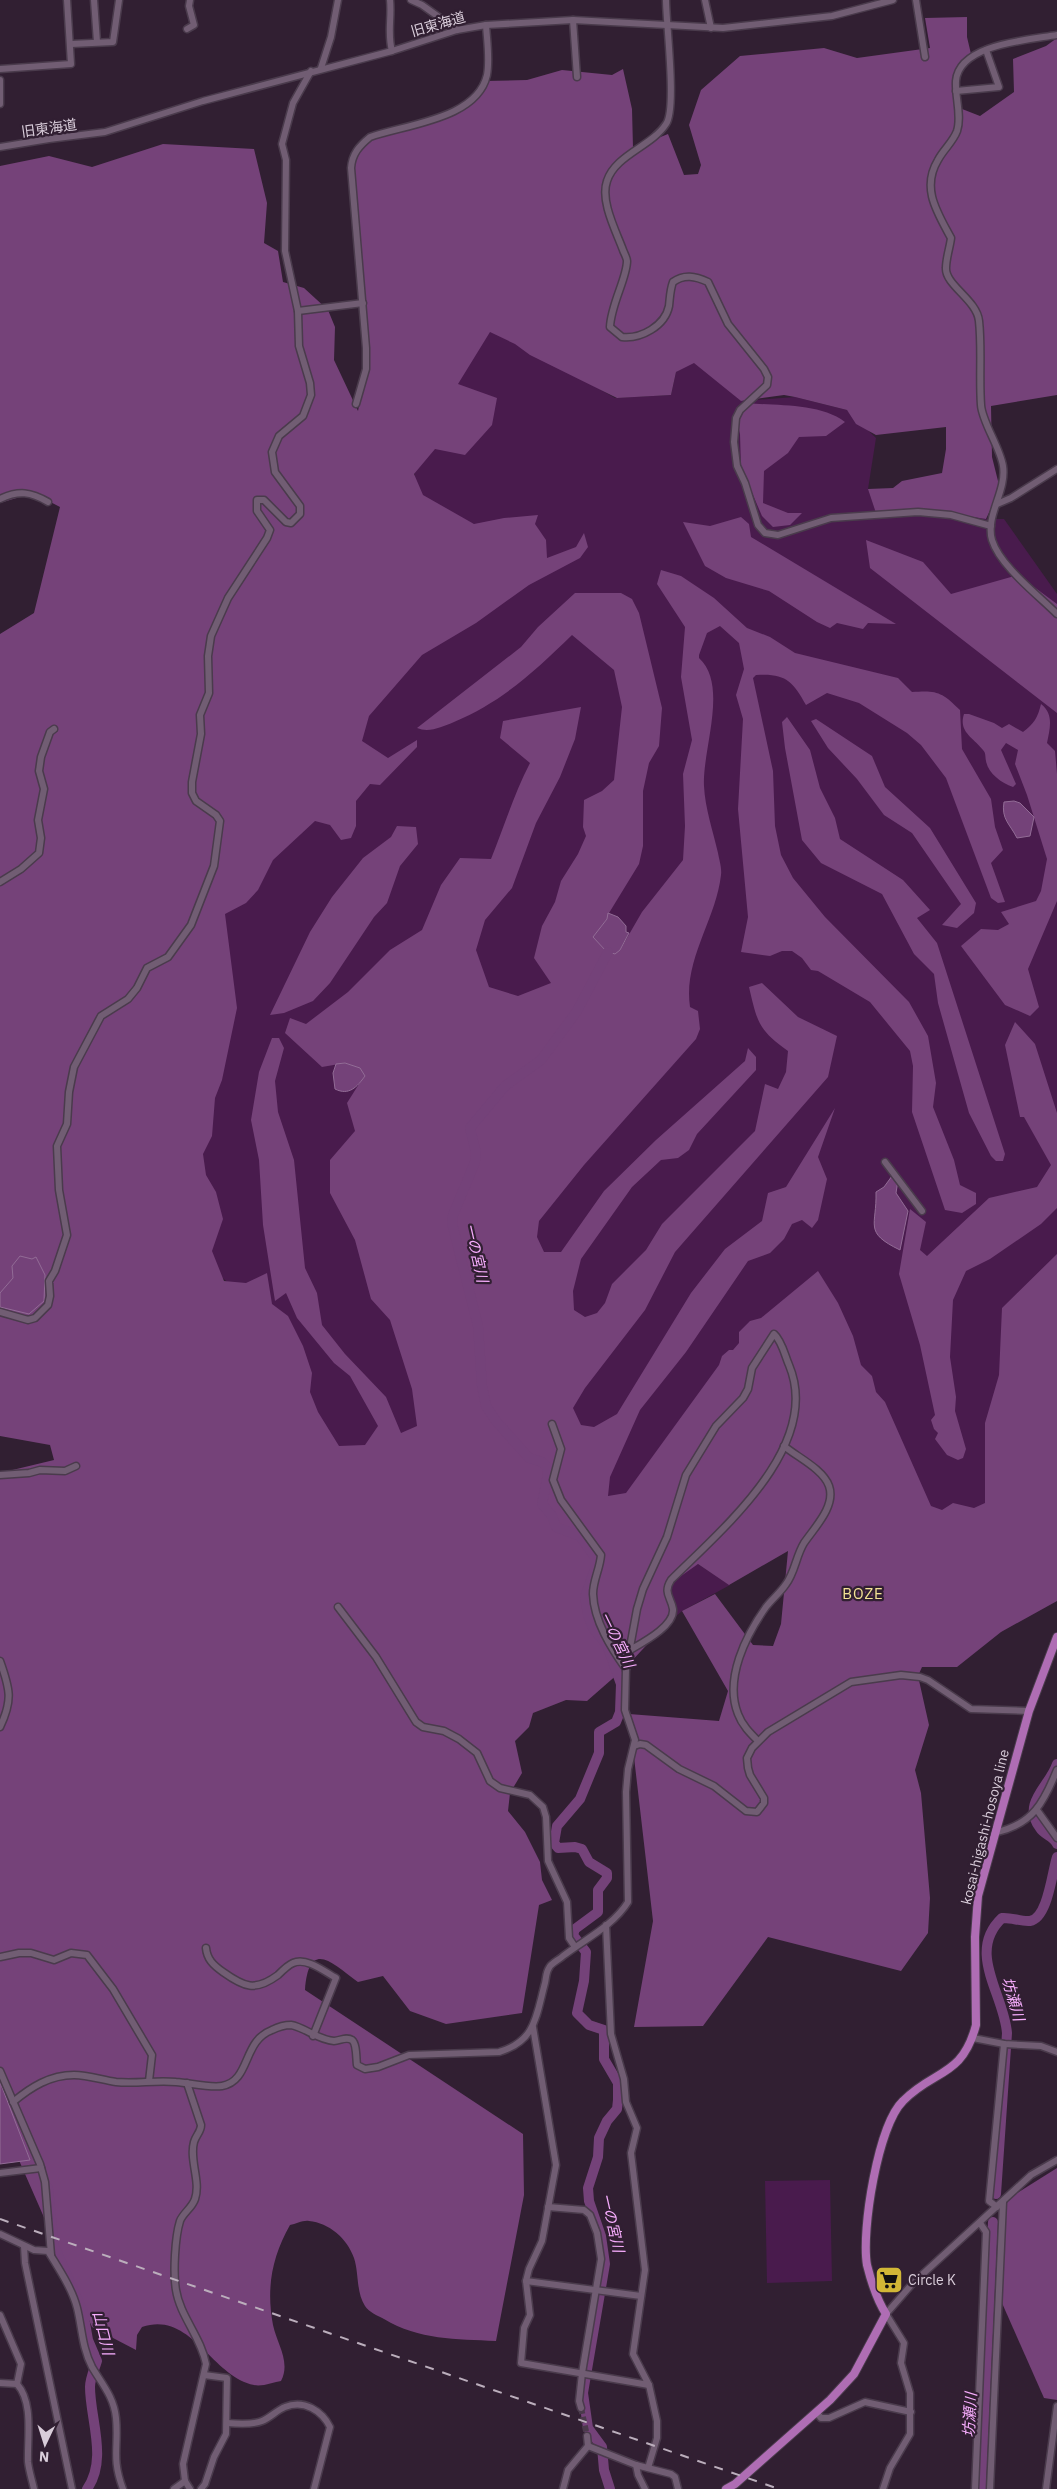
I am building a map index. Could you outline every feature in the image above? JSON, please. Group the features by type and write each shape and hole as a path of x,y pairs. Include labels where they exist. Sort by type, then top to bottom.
{"main road":[{"name":"kosai-higashi-hosoya line","path":"886,2314 877,2297 867,2265 866,2249 872,2194 882,2139 890,2118 903,2100 944,2073 963,2057 973,2038 976,2025 978,1993 975,1937 977,1910 986,1864 997,1832 1029,1711 1057,1637"},
{"path":"726,2489 735,2484 816,2412 854,2374 886,2314"}],"street":[{"path":"0,69 71,64 67,0"},
{"path":"94,0 97,42"},
{"path":"71,44 113,42 119,0"},
{"path":"187,30 194,25 189,6 190,0"},
{"path":"321,68 331,37 338,0"},
{"path":"390,0 392,13 388,36 392,51"},
{"path":"411,0 422,5 456,30"},
{"path":"666,0 671,103 668,123 649,142 615,168 608,177 605,189 610,213 627,260 612,307 610,327 622,337 638,336 655,328 664,319 669,307 673,282 687,276 708,282 728,324 764,369 768,377 767,385 740,410 736,418 734,442 737,466 745,483 758,525 765,533 778,535 831,518 918,512 951,515 991,526"},
{"path":"706,0 711,28"},
{"name":"旧東海道","path":"0,148 49,139 105,132 142,119 321,68 392,51 456,30 486,25 573,20 711,28 832,16 893,0"},
{"path":"916,0 925,56"},
{"path":"573,20 577,77"},
{"path":"356,404 366,369 363,303 351,168 352,157 361,144 370,137 451,114 468,105 483,86 487,74 486,25"},
{"path":"1057,35 986,50 972,55 963,64 958,72 956,91 957,130 931,173 931,196 952,238 945,269 948,277 974,306 979,317 981,406 1003,466 997,504 991,526 992,540 1002,559 1057,614"},
{"path":"956,91 999,87 986,50"},
{"path":"0,1312 28,1320 35,1318 48,1305 50,1296 49,1281 67,1235 59,1190 57,1146 67,1124 69,1092 74,1067 101,1016 128,999 137,988 147,968 168,957 177,946 191,925 214,866 220,821 216,815 196,801 192,787 201,734 200,715 209,693 208,656 211,636 228,598 268,538 270,530 258,511 257,500 264,500 286,522 292,523 300,514 300,506 275,472 272,452 279,436 303,416 311,395 310,383 298,346 298,311 285,251 286,160 282,144 293,103 311,71"},
{"path":"0,80 0,104"},
{"path":"298,311 363,303"},
{"path":"997,504 1011,498 1057,469"},
{"path":"0,499 17,493 34,493 48,502"},
{"path":"0,882 21,869 39,853 41,838 38,820 44,789 40,772 40,757 50,732 54,729"},
{"path":"885,1162 922,1211"},
{"path":"630,1650 650,1638 670,1621 673,1608 667,1595 667,1586 751,1498 770,1472 784,1446 793,1416 795,1383 774,1334 752,1368 748,1389 743,1398 716,1426 686,1475 667,1537 643,1589 637,1609 626,1669 624,1704 634,1746 628,1769 626,1792 628,1902 620,1915 548,1968 533,2027 556,2166 542,2241 526,2281 530,2315 524,2328 521,2364 649,2385"},
{"path":"552,1424 561,1449 553,1480 561,1500 600,1555 594,1594 597,1611 604,1634 626,1669"},
{"path":"758,1741 743,1724 737,1712 734,1696 736,1672 743,1646 766,1606 786,1584 798,1552 829,1505 830,1490 828,1483 784,1446"},
{"path":"0,1475 29,1473 40,1470 65,1471 76,1466"},
{"path":"338,1607 376,1657 416,1722 423,1727 444,1731 459,1739 477,1753 487,1775 500,1788 530,1795 543,1807 546,1817 548,1861 567,1902 570,1938 575,1947"},
{"path":"0,1661 10,1688 10,1702 0,1727"},
{"path":"634,1746 640,1744 646,1746 680,1769 714,1786 746,1811 757,1812 762,1809 764,1798 750,1775 747,1758 758,1741 768,1732 851,1682 901,1675 920,1677 928,1680 971,1709 1029,1711"},
{"path":"997,1832 1005,1830 1037,1810 1057,1770"},
{"path":"1037,1810 1057,1838"},
{"path":"606,1925 611,2034 624,2079 626,2102 637,2128 631,2153 645,2270 633,2354 649,2385 657,2421 657,2438 648,2468"},
{"path":"206,1948 206,1955 215,1967 246,1986 256,1986 269,1982 294,1962 305,1962 336,1978 313,2036"},
{"path":"0,1958 19,1953 31,1953 54,1960 72,1953 87,1955 113,1989 152,2055 149,2082"},
{"path":"13,2102 31,2088 53,2078 75,2075 115,2082 187,2083 222,2086 234,2080 244,2068 250,2049 262,2034 280,2026 292,2025 313,2036 335,2041 344,2038 351,2040 355,2044 358,2065 364,2070 378,2067 409,2055 499,2052 517,2045 533,2027"},
{"path":"973,2038 1004,2044 1042,2046 1057,2052"},
{"path":"997,2208 989,2202 1004,2044"},
{"path":"0,2071 32,2141 41,2168 51,2256"},
{"path":"187,2083 201,2125 201,2131 194,2143 196,2197 191,2209 181,2220 178,2235 176,2288 182,2309 204,2352 206,2364 183,2464 184,2481 190,2489"},
{"path":"884,2489 890,2468 910,2434 911,2412 910,2393 901,2363 904,2343 886,2314 913,2283 1002,2202 1031,2176 1057,2160"},
{"path":"0,2173 41,2168"},
{"path":"990,2489 1002,2202"},
{"path":"548,2207 576,2209 590,2215 597,2234 601,2260 582,2373 579,2401 581,2408"},
{"path":"974,2489 986,2232 980,2223"},
{"path":"0,2234 34,2250 48,2251 54,2258 77,2308 82,2338 95,2370 109,2391 116,2418 115,2467 123,2489"},
{"path":"24,2246 25,2262 72,2489"},
{"path":"526,2281 641,2296"},
{"path":"0,2316 21,2364 18,2384 22,2392 30,2427 28,2463 34,2489"},
{"path":"201,2489 226,2434 227,2423 227,2378 204,2375"},
{"path":"0,2383 18,2384"},
{"path":"816,2412 821,2418 829,2418 865,2402 911,2412"},
{"path":"227,2423 246,2424 261,2422 290,2405 312,2407 324,2416 330,2427 314,2489"},
{"path":"1046,2489 1057,2406"},
{"path":"563,2489 568,2470 588,2446 587,2436"},
{"path":"588,2446 636,2465 672,2474 675,2477 678,2489"},
{"path":"636,2465 638,2475 645,2489"},
{"path":"174,2489 184,2481"}],"shaded area":[{"path":"967,17 967,37 971,54 956,80 957,107 980,116 1014,92 1013,59 1046,46 1057,38 1057,395 991,406 992,457 1000,489 986,519 917,508 876,513 868,489 893,488 902,481 942,473 946,449 946,427 876,435 856,424 847,410 784,395 741,401 694,363 676,372 671,395 617,398 530,355 515,344 490,332 458,384 497,398 492,425 465,455 435,449 414,474 423,495 474,524 504,518 538,515 535,524 546,540 547,558 576,547 584,533 588,547 580,558 529,585 476,623 422,655 369,716 362,741 388,758 417,740 417,747 380,785 370,784 356,801 356,826 351,838 341,840 330,825 315,821 273,860 258,890 246,903 225,914 237,1008 222,1080 215,1098 212,1136 203,1154 206,1175 216,1192 223,1219 212,1251 224,1281 246,1283 267,1273 272,1304 288,1316 303,1346 312,1373 310,1392 318,1412 339,1446 365,1445 378,1426 350,1376 334,1363 297,1318 286,1293 275,1301 263,1225 259,1160 251,1120 259,1072 272,1038 279,1038 284,1048 275,1081 278,1112 294,1160 305,1268 317,1293 322,1325 345,1354 386,1397 401,1433 417,1426 412,1389 390,1320 371,1299 355,1240 330,1193 330,1160 355,1131 347,1103 364,1076 345,1063 322,1067 285,1033 290,1018 306,1024 348,992 390,950 422,930 441,885 460,858 491,859 530,763 500,738 503,721 581,707 575,739 560,777 536,823 512,888 485,920 476,950 489,987 518,996 551,983 534,958 542,926 555,902 561,881 578,854 586,836 583,827 584,800 602,791 614,780 622,707 614,670 572,635 531,673 488,705 454,722 431,730 417,728 521,647 538,627 575,593 621,593 632,599 639,613 662,708 659,746 649,763 643,791 643,846 639,864 607,919 594,937 606,951 620,950 642,912 683,860 685,826 683,774 692,740 681,677 685,627 657,584 661,570 681,576 714,598 747,628 770,637 795,653 898,678 912,692 928,691 943,696 960,710 962,749 991,799 995,827 1003,850 991,863 1005,902 998,903 991,898 946,778 921,745 907,733 859,703 827,693 806,705 797,690 787,680 774,675 756,675 753,678 773,771 775,826 781,855 793,878 825,917 909,1002 928,1036 936,1083 933,1107 954,1160 960,1185 976,1193 976,1204 962,1213 945,1210 912,1112 913,1066 910,1051 870,1002 818,971 811,970 802,958 792,951 782,951 770,956 741,952 748,917 738,809 743,719 736,695 744,669 739,643 720,626 707,633 699,655 699,658 708,670 712,684 712,719 704,771 704,786 721,867 718,892 695,956 691,973 690,1007 698,1011 700,1029 696,1039 584,1165 539,1221 537,1237 544,1252 561,1252 604,1191 656,1140 745,1061 748,1048 756,1057 756,1070 697,1134 689,1150 678,1158 661,1160 632,1187 581,1259 573,1291 574,1310 585,1317 597,1313 605,1303 612,1284 646,1250 662,1224 755,1131 765,1084 778,1089 786,1072 788,1051 770,1037 757,1017 749,987 762,983 798,1017 837,1036 828,1077 675,1252 645,1310 585,1388 573,1408 581,1425 594,1427 617,1414 691,1293 725,1249 762,1221 768,1193 786,1187 835,1108 818,1157 827,1179 818,1220 812,1228 802,1220 792,1224 784,1239 770,1253 748,1261 686,1352 640,1410 610,1477 608,1496 626,1493 719,1365 722,1356 729,1350 733,1350 739,1343 739,1332 750,1321 761,1318 818,1271 838,1303 853,1336 861,1365 872,1376 876,1392 885,1402 931,1506 942,1510 953,1503 974,1508 985,1503 985,1423 999,1375 1002,1308 1057,1254 1057,1601 1001,1632 957,1667 922,1667 918,1676 929,1725 915,1770 921,1793 930,1898 928,1933 901,1971 768,1937 703,2026 634,2027 653,1921 629,1714 719,1721 728,1691 682,1611 715,1594 753,1645 773,1646 781,1624 788,1551 729,1585 698,1564 667,1586 673,1609 671,1619 627,1666 587,1701 566,1700 533,1713 529,1727 515,1741 522,1773 510,1793 508,1811 525,1832 540,1862 542,1880 552,1900 539,1905 522,2013 446,2024 410,2011 383,1976 358,1982 331,1962 323,1959 311,1964 307,1974 305,1990 523,2134 524,2195 496,2341 452,2339 424,2335 397,2326 374,2314 362,2301 354,2258 347,2244 330,2228 316,2222 307,2221 290,2225 279,2249 272,2273 271,2311 285,2367 281,2381 254,2385 239,2379 225,2370 188,2336 174,2328 159,2324 142,2327 137,2335 136,2350 92,2327 18,2158 0,2108 0,1473 54,1460 50,1445 0,1436 0,634 34,613 60,507 33,493 0,503 0,166 49,156 92,167 163,144 254,149 267,203 264,243 278,251 283,282 304,288 328,310 335,327 334,360 358,411 366,369 351,164 361,144 458,110 485,81 527,80 562,70 612,75 623,69 632,109 633,148 668,134 684,175 698,174 701,165 689,125 701,90 740,56 824,48 857,58 930,48 925,18"},
{"path":"490,326 615,398 671,395 676,372 695,360 741,401 795,397 847,410 876,438 868,489 906,492 986,519 1004,519 1057,594 1057,1276 985,1541 657,1502 338,1488 241,1293 209,1267 188,1125 211,906 474,524 417,506 410,417"},
{"path":"747,403 811,408 823,411 845,422 826,436 799,437 788,453 764,471 763,503 788,513 802,513 790,525 773,527 762,516 741,467 740,434 736,418"},
{"path":"741,517 749,524 751,537 896,624 868,623 863,629 837,623 830,628 817,622 769,591 726,578 705,566 683,522 710,526"},
{"path":"866,540 923,562 951,594 1018,575 1057,604 1057,713 870,568"},
{"path":"1041,704 1048,712 1050,727 1047,743 1055,751 1057,774 1057,901 1028,969 1039,1007 1030,1016 1005,1005 961,946 981,929 998,930 1009,924 1001,912 1036,901 1041,891 1047,859 1015,764 1018,750 1006,743 1001,750 1016,784 1013,787 1004,783 989,770 985,752 965,730 963,720 964,714 969,714 1002,728 1009,724 1023,732 1035,720"},
{"path":"787,717 810,750 820,788 835,818 840,839 903,880 930,910 917,918 937,943 1005,1154 1003,1161 996,1161 991,1156 969,1113 938,1003 934,974 914,954 882,894 821,863 802,840 785,748 782,722"},
{"path":"816,719 872,756 885,787 930,828 976,903 974,913 957,928 942,925 961,904 912,833 884,815 857,779 828,748 811,721"},
{"path":"1014,801 1020,803 1034,817 1030,836 1017,838 1007,821 1003,808 1004,802"},
{"path":"397,826 416,827 418,844 400,866 387,903 374,917 330,983 313,1001 284,1013 270,1015 310,932 332,897 363,858 391,837"},
{"path":"608,913 618,917 626,926 626,932 629,933 620,950 615,954 606,951 593,937 607,919"},
{"path":"1015,1022 1035,1044 1057,1113 1057,1208 1041,1224 990,1259 966,1271 953,1300 950,1357 956,1397 955,1411 966,1449 963,1458 958,1460 947,1455 935,1439 938,1433 934,1429 931,1420 935,1415 920,1345 899,1274 910,1209 926,1222 920,1250 927,1256 989,1198 1037,1187 1051,1165 1024,1117 1020,1117 1005,1045"},
{"path":"345,1063 360,1068 365,1076 356,1087 349,1091 340,1091 335,1089 333,1073 336,1064"},
{"path":"892,1176 898,1180 896,1193 908,1211 900,1250 881,1238 876,1233 874,1227 876,1192 884,1187"},
{"path":"20,1256 32,1259 36,1257 45,1275 44,1301 29,1314 0,1307 0,1293 13,1278 12,1266"},
{"path":"698,1564 730,1585 682,1611 674,1618 669,1584 678,1573"},
{"path":"0,2082 30,2160 0,2164"},
{"path":"1057,2168 1057,2400 1044,2398 998,2294 1003,2202"},
{"path":"830,2180 832,2281 767,2283 765,2181"}],"waterway":[{"name":"一の宮川","path":"608,952 577,1011 541,1060 505,1086 470,1128 476,1153 475,1162 453,1215 452,1223 478,1326 482,1386 486,1406 496,1421 529,1458 542,1462 547,1467 548,1474 542,1504 552,1516 556,1527 580,1536 595,1557 595,1569 585,1597 588,1615 593,1628 607,1645 621,1684 620,1712 616,1722 599,1732 599,1753 580,1799 557,1826 554,1843 558,1848 575,1847 582,1849 589,1862 607,1873 607,1878 598,1890 598,1912 575,1929 573,1935 586,1952 584,1981 577,2013 589,2025 604,2030 604,2059 618,2083 617,2109 607,2121 599,2138 598,2157 588,2188 589,2201 601,2236 605,2264 583,2393 588,2428 602,2447 604,2470 610,2489"},
{"name":"坊瀬川","path":"1057,1764 1035,1803 1034,1811 1035,1819 1040,1828 1054,1839 1057,1844"},
{"name":"坊瀬川","path":"996,2194 1007,2033 990,1974 987,1945 992,1931 1002,1918 1030,1921 1041,1912 1048,1894 1057,1857"},
{"name":"山口川","path":"48,2188 54,2246 83,2312 88,2340 97,2361 90,2387 96,2439 96,2465 87,2489"},
{"name":"坊瀬川","path":"981,2489 993,2222"}],"tunnel":[{"path":"581,2408 587,2436"}],"railway":[{"path":"0,2219 779,2489"}],"place":[{"name":"Circle K","path":"889,2280"}],"district":[{"name":"BOZE","path":"863,1594"}]}
